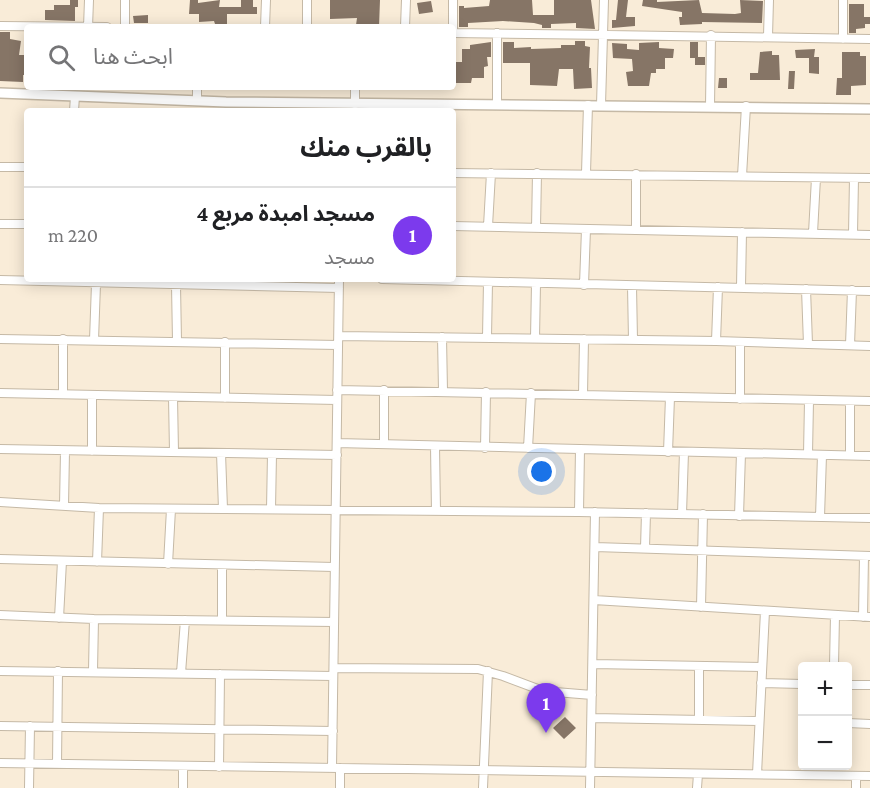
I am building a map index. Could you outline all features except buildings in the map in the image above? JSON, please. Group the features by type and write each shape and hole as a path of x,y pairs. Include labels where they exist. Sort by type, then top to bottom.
{"street":[{"path":"88,24 89,0"},
{"path":"125,0 125,24"},
{"path":"266,0 266,24"},
{"path":"306,24 308,0"},
{"path":"405,24 406,0"},
{"path":"453,0 453,24"},
{"path":"601,105 604,0"},
{"path":"768,36 769,0"},
{"path":"843,0 843,39"},
{"path":"0,26 24,27"},
{"path":"456,33 870,39"},
{"path":"497,33 497,105"},
{"path":"710,106 711,35"},
{"path":"197,90 197,101"},
{"path":"355,90 355,104"},
{"path":"0,93 42,91 75,96 197,101 226,107 340,108 355,104 429,108"},
{"path":"74,108 75,96"},
{"path":"456,108 497,105 601,105 870,109"},
{"path":"586,174 588,105"},
{"path":"742,176 746,106"},
{"path":"0,167 24,167"},
{"path":"456,173 870,178"},
{"path":"488,226 491,173"},
{"path":"536,228 537,174"},
{"path":"636,174 636,230"},
{"path":"813,233 816,178"},
{"path":"853,234 854,178"},
{"path":"0,224 24,224"},
{"path":"456,226 870,235"},
{"path":"585,285 586,230"},
{"path":"741,288 742,232"},
{"path":"0,280 24,280"},
{"path":"456,281 870,291"},
{"path":"77,282 176,285 195,282 339,288"},
{"path":"339,282 333,731 340,788"},
{"path":"487,338 488,282"},
{"path":"94,340 96,284"},
{"path":"535,338 536,284"},
{"path":"176,285 177,341"},
{"path":"632,286 633,340"},
{"path":"716,341 718,288"},
{"path":"806,289 808,344"},
{"path":"850,345 852,290"},
{"path":"339,336 716,341 870,346"},
{"path":"442,337 443,391"},
{"path":"0,339 338,345"},
{"path":"63,339 63,394"},
{"path":"583,394 584,339"},
{"path":"225,342 225,398"},
{"path":"740,342 740,399"},
{"path":"337,390 870,401"},
{"path":"384,390 384,444"},
{"path":"485,448 486,392"},
{"path":"0,393 337,400"},
{"path":"528,448 531,393"},
{"path":"92,395 92,450"},
{"path":"173,397 174,452"},
{"path":"668,452 670,397"},
{"path":"808,454 809,400"},
{"path":"850,401 850,455"},
{"path":"337,444 870,456"},
{"path":"435,446 436,511"},
{"path":"0,449 337,455"},
{"path":"579,512 580,449"},
{"path":"64,506 65,451"},
{"path":"682,514 684,452"},
{"path":"221,453 223,509"},
{"path":"739,516 741,453"},
{"path":"271,509 272,454"},
{"path":"820,516 822,455"},
{"path":"0,502 99,508 595,512 870,518"},
{"path":"97,562 99,508"},
{"path":"168,564 171,509"},
{"path":"590,788 595,512"},
{"path":"645,548 646,513"},
{"path":"701,607 703,514"},
{"path":"594,547 867,556 866,617 594,600"},
{"path":"0,558 222,566 334,567"},
{"path":"59,618 62,561"},
{"path":"222,566 222,620"},
{"path":"757,774 765,611"},
{"path":"0,615 94,619 334,622"},
{"path":"834,662 835,615"},
{"path":"93,671 94,619"},
{"path":"181,674 185,620"},
{"path":"593,664 762,667"},
{"path":"699,666 699,720"},
{"path":"0,671 220,674 478,669 543,691 592,695"},
{"path":"57,764 58,671"},
{"path":"483,788 488,671"},
{"path":"219,767 220,674"},
{"path":"761,683 798,684"},
{"path":"852,685 870,685"},
{"path":"592,718 759,721"},
{"path":"852,723 870,724"},
{"path":"0,726 333,731"},
{"path":"29,788 30,726"},
{"path":"0,763 870,776"},
{"path":"183,766 183,788"},
{"path":"833,770 833,776"},
{"path":"697,788 698,774"},
{"path":"856,776 856,788"}],"place":[{"name":"مسجد امبدة مربع 4","path":"546,733"}]}
